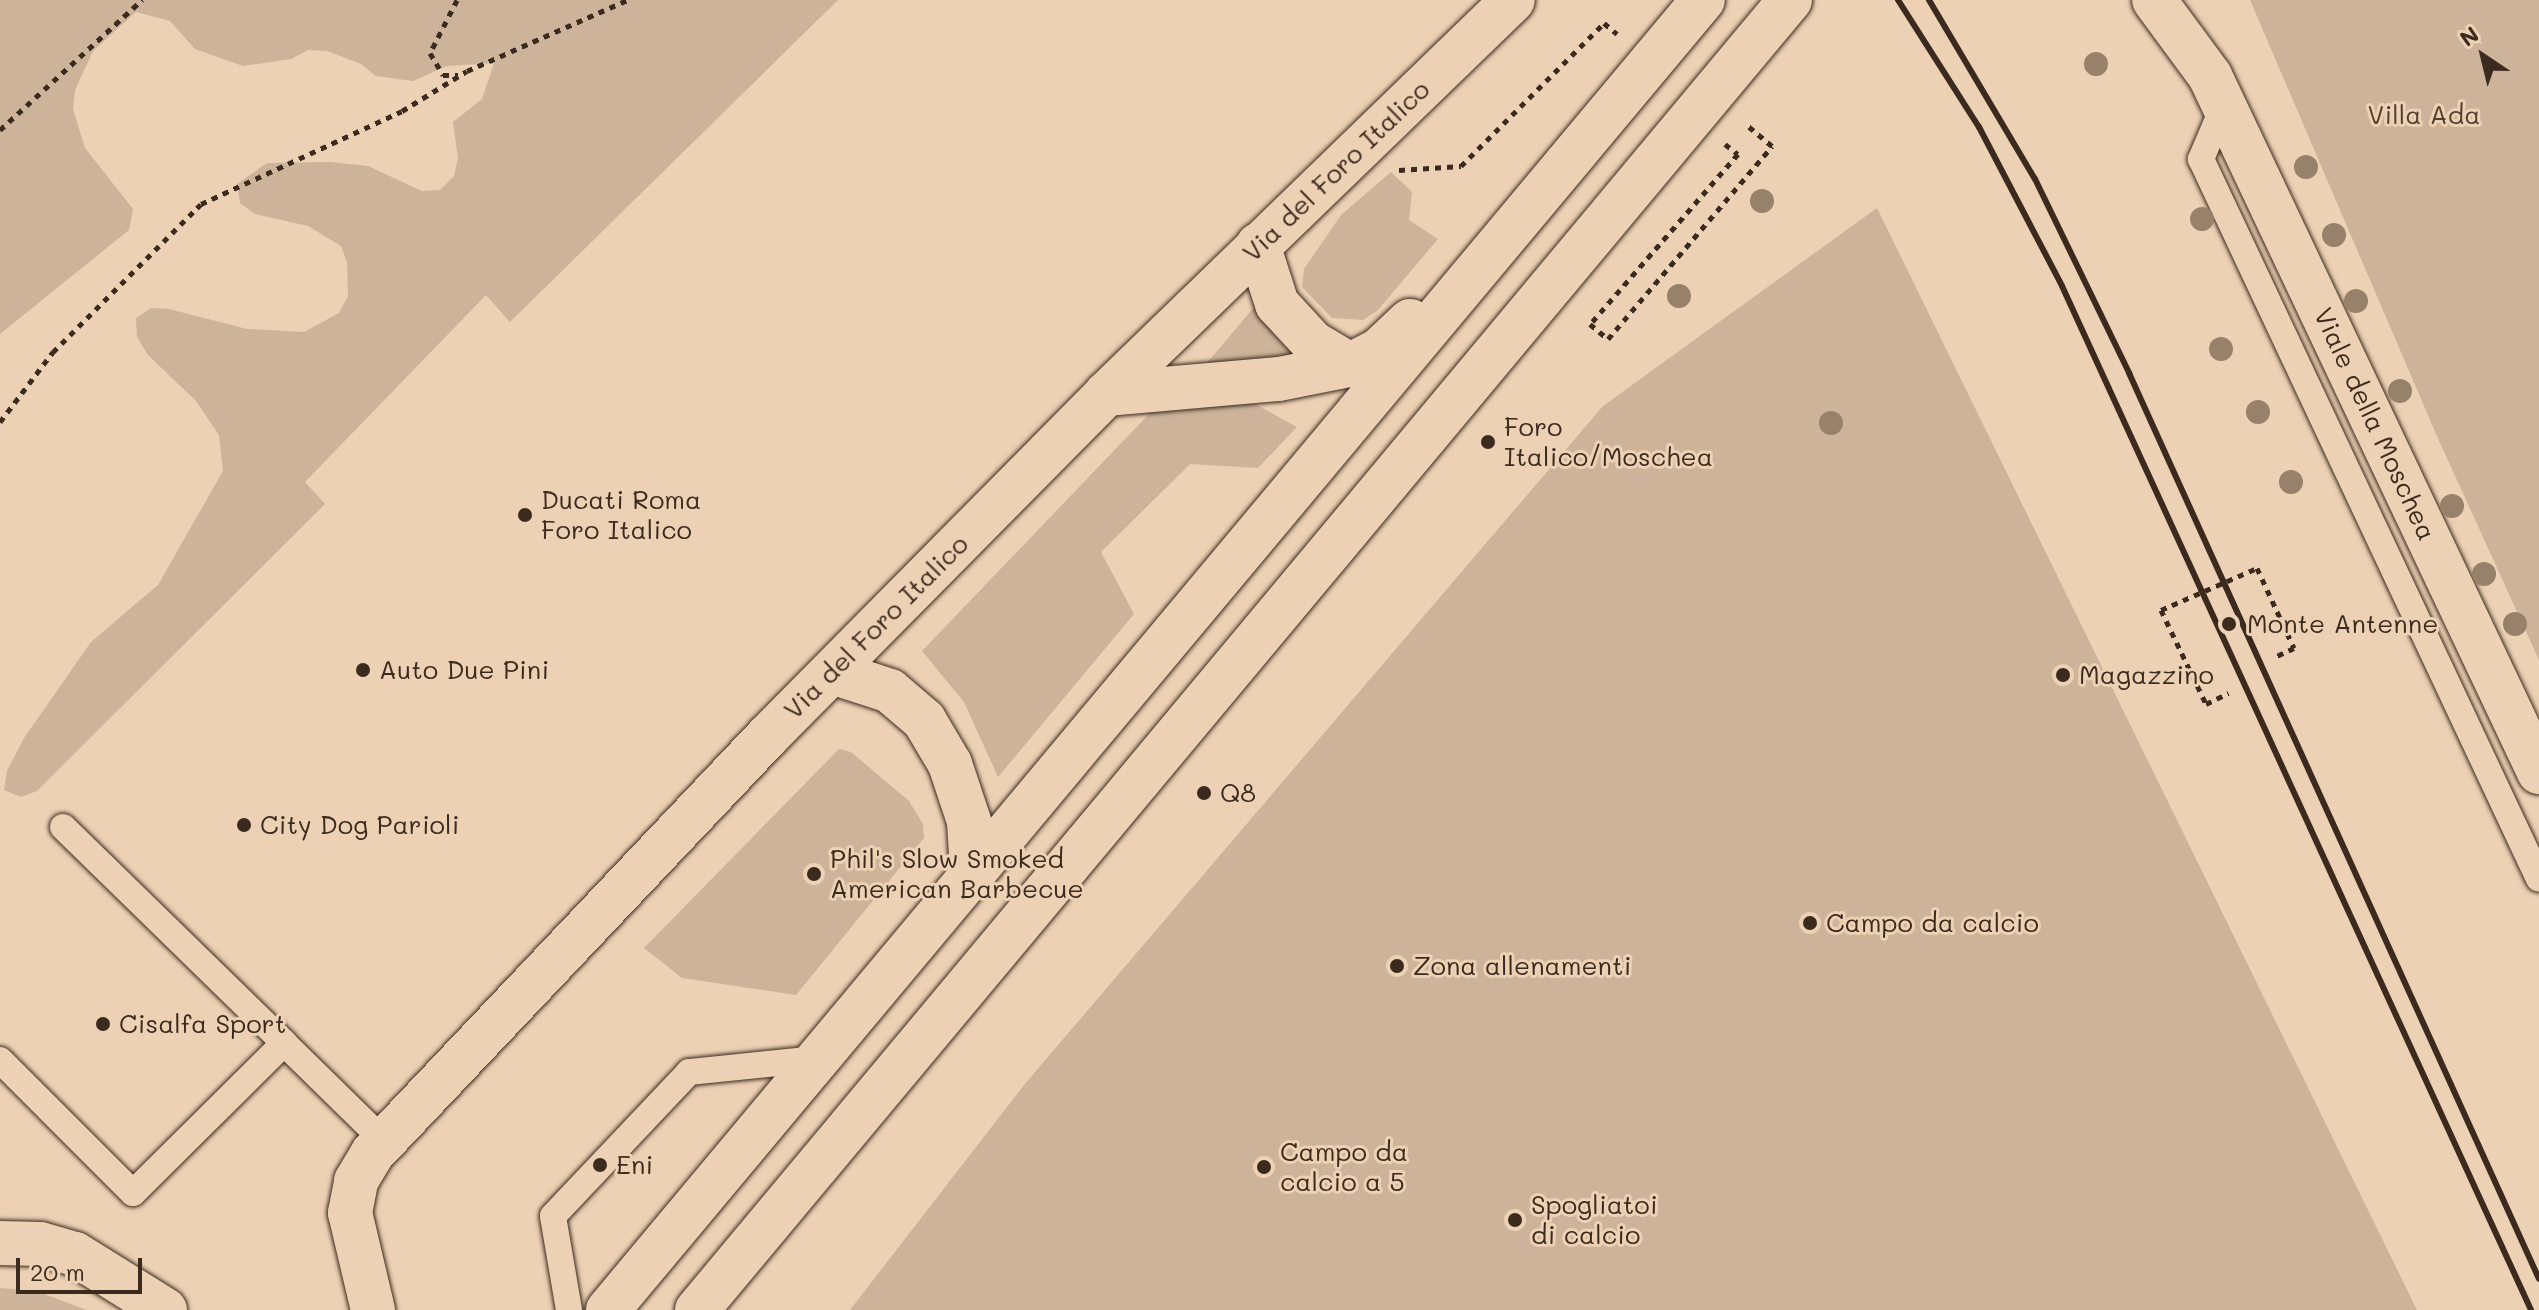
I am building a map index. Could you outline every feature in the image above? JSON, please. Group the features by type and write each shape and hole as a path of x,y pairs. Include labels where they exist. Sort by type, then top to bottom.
{"main road":[{"name":"Via del Foro Italico","path":"373,1310 352,1227 350,1197 364,1165 384,1141 832,672 1106,394 1513,0"},
{"path":"608,1310 1703,0"},
{"path":"697,1310 1790,0"},
{"path":"2154,0 2217,90"},
{"path":"2189,0 2217,90"},
{"name":"Viale della Moschea","path":"2217,90 2539,772"},
{"path":"1106,394 1279,379 1350,365 1378,351 1469,254 1523,219"},
{"path":"1258,245 1277,304 1313,343 1350,365"},
{"path":"832,672 890,691 924,720 950,764 969,821 972,871"},
{"path":"0,1243 40,1244 75,1254 150,1296 165,1310"},
{"path":"705,1310 730,1272"}],"lane":[{"path":"2217,90 2201,159 2539,879"},
{"path":"63,827 384,1141"},
{"path":"0,1060 133,1193 284,1043"},
{"path":"569,1310 553,1216 689,1072 818,1059"}],"path":[{"path":"0,130 142,0"},
{"path":"457,0 430,53 443,75 467,71"},
{"path":"0,422 53,352 201,204 402,111 467,71 627,0"},
{"path":"1388,170 1461,166 1604,23 1612,29"},
{"path":"1727,145 1738,154 1590,324 1608,339 1772,146 1745,123"},
{"path":"2229,693 2206,704 2161,610 2257,568 2294,648 2273,658"}],"green space":[{"path":"0,0 838,0 510,322 486,295 305,482 325,504 37,791 21,797 4,790 7,771 24,738 91,642 158,585 223,471 219,435 196,401 148,355 137,337 136,318 151,308 169,309 247,329 304,332 339,313 348,296 347,262 341,246 308,226 255,214 240,203 237,184 267,163 330,162 368,166 422,191 440,190 454,176 458,158 453,122 482,99 494,63 447,66 413,81 376,76 361,64 327,51 308,50 291,59 243,66 195,49 170,21 136,12 93,51 75,90 73,109 85,148 133,209 129,230 0,334"},
{"name":"Villa Ada","path":"2250,0 2539,0 2539,660 2436,434"},
{"path":"1391,172 1412,192 1409,220 1438,239 1378,310 1363,320 1332,318 1302,287 1304,269 1341,215"},
{"path":"1877,208 2417,1310 850,1310 1024,1085 1603,406"},
{"path":"1255,306 1282,344 1303,357 1201,370"},
{"path":"1253,403 1297,427 1258,468 1190,464 1101,552 1134,614 998,777 964,702 922,651 1150,413"},
{"path":"839,749 851,752 909,801 923,824 924,838 796,995 682,978 644,948"},
{"path":"0,1288 36,1291 87,1310 0,1310"}],"railway":[{"path":"1898,0 1979,127 2062,286 2531,1310"},
{"path":"1929,0 2035,179 2129,373 2539,1279"}],"place":[{"name":"Foro Italico/Moschea","path":"1488,442"},
{"name":"Ducati Roma Foro Italico","path":"525,515"},
{"name":"Monte Antenne","path":"2229,624"},
{"name":"Auto Due Pini","path":"363,670"},
{"name":"Magazzino","path":"2063,675"},
{"name":"Q8","path":"1204,793"},
{"name":"City Dog Parioli","path":"244,825"},
{"name":"Phil's Slow Smoked American Barbecue","path":"814,874"},
{"name":"Campo da calcio","path":"1810,923"},
{"name":"Zona allenamenti","path":"1397,966"},
{"name":"Cisalfa Sport","path":"103,1024"},
{"name":"Eni","path":"600,1165"},
{"name":"Campo da calcio a 5","path":"1264,1167"},
{"name":"Spogliatoi di calcio","path":"1515,1220"}]}
